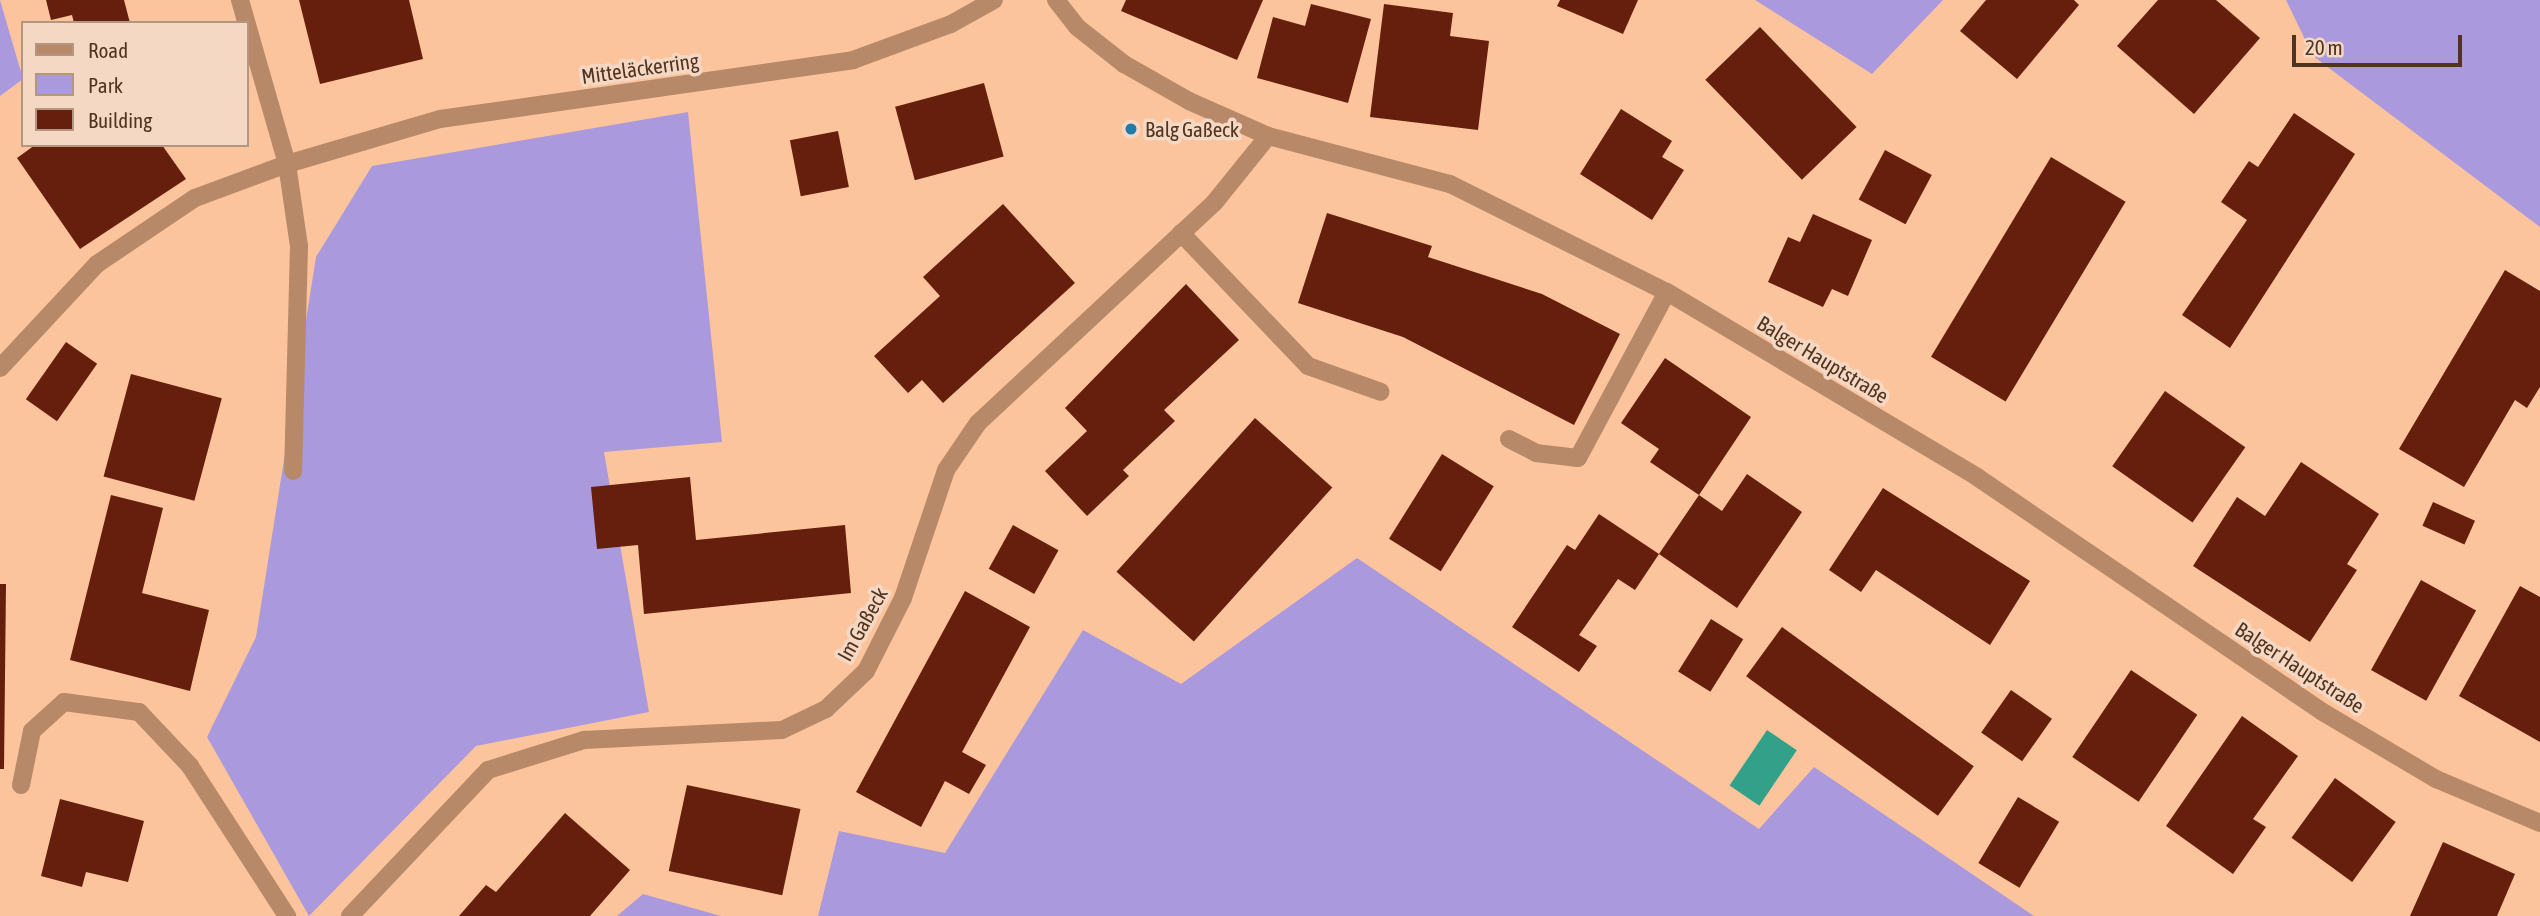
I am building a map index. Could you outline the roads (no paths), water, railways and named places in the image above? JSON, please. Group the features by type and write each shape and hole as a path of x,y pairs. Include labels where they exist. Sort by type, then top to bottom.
{"street":[{"path":"240,0 246,21"},
{"name":"Mitteläckerring","path":"0,368 97,264 195,198 287,164 440,119 853,60 951,24 994,0"},
{"name":"Balger Hauptstraße","path":"1056,0 1077,27 1124,64 1268,136 1450,184 1667,292 1977,477 2321,711 2436,779 2540,823"},
{"path":"248,28 287,164 299,246 293,471"},
{"name":"Im Gaßeck","path":"350,916 488,770 584,740 782,730 826,709 866,671 903,598 946,470 978,423 1214,203 1268,136"},
{"path":"1181,233 1308,366 1381,392"},
{"path":"1509,439 1536,453 1578,458 1667,292"},
{"path":"21,785 32,731 64,702 139,712 190,766 288,916"}],"water":[{"path":"1767,730 1797,750 1759,806 1730,786"}],"place":[{"name":"Balg Gaßeck","path":"1131,129"}]}
